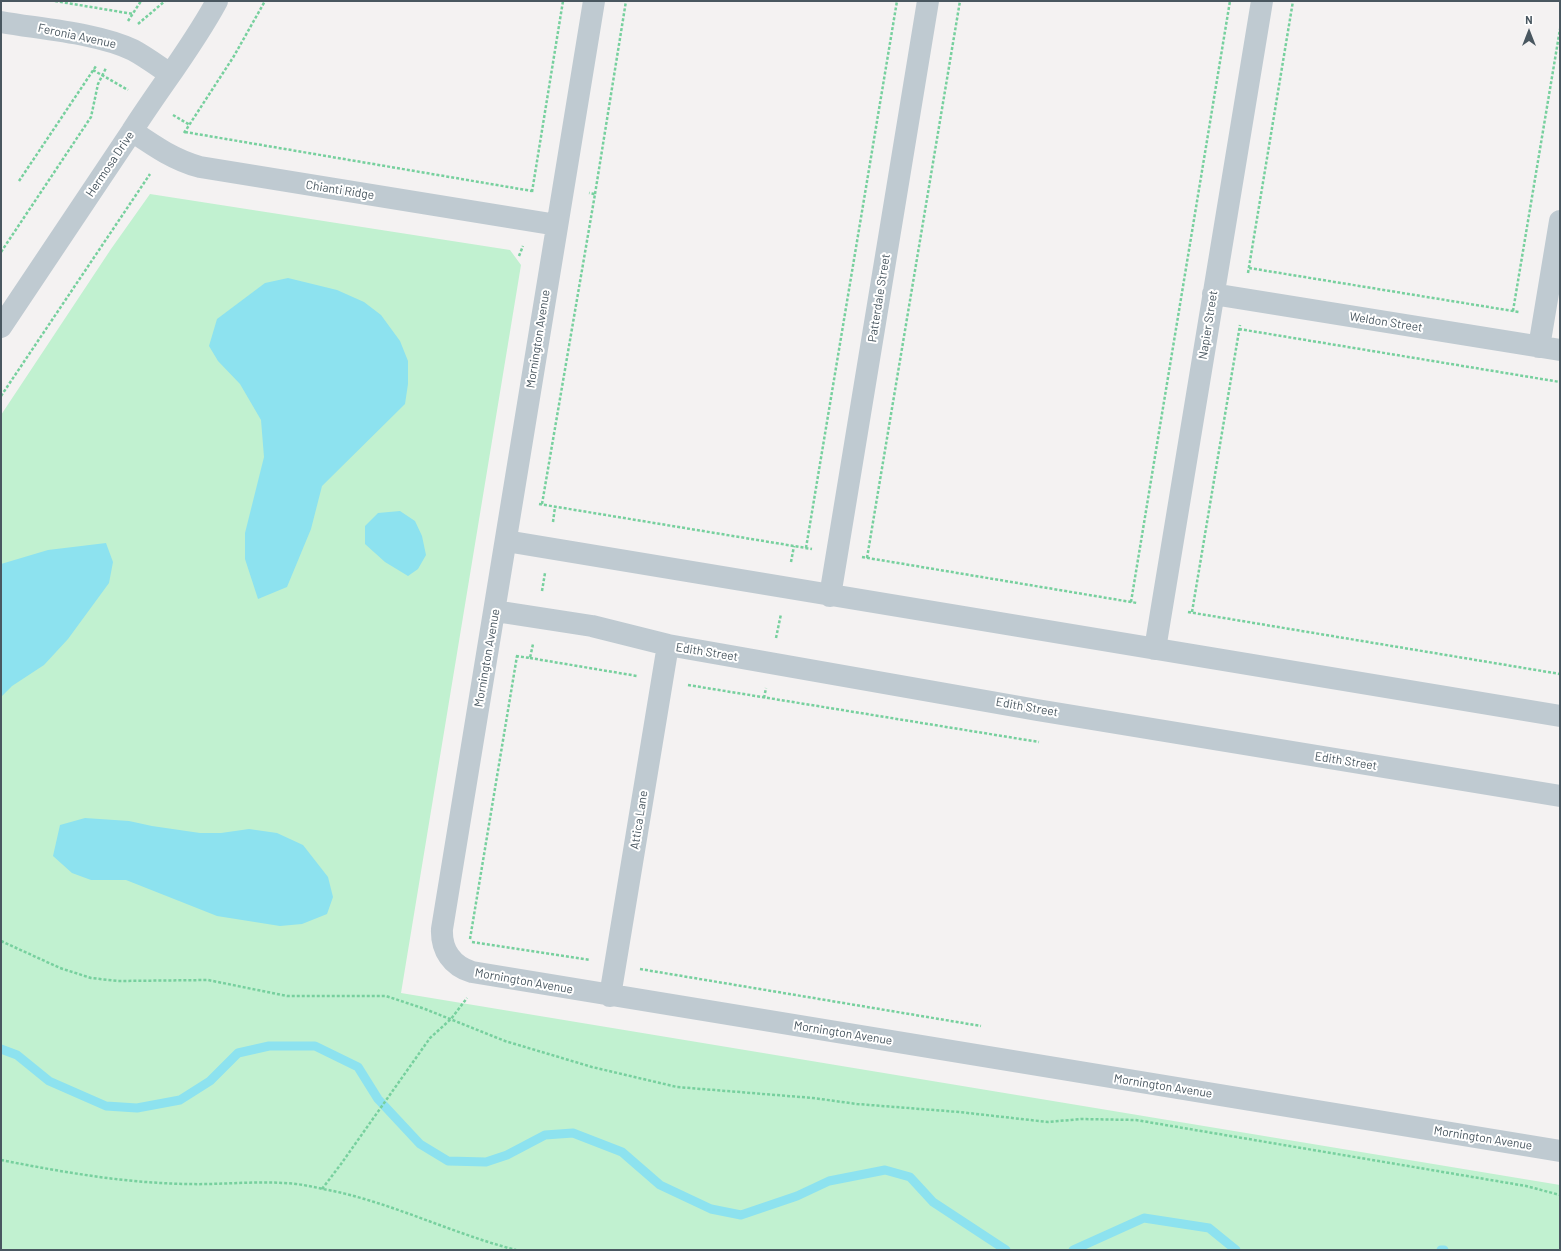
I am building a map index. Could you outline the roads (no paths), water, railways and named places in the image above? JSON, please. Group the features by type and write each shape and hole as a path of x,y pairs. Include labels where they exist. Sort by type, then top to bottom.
{"street":[{"name":"Hermosa Drive","path":"1,327 207,20 217,1"},
{"name":"Mornington Avenue","path":"594,1 556,225 495,611 442,929 443,944 454,963 462,969 472,972 610,996 1560,1151"},
{"name":"Patterdale Street","path":"830,596 928,1"},
{"name":"Napier Street","path":"1155,649 1212,294 1262,1"},
{"name":"Feronia Avenue","path":"1,22 93,37 122,36 134,51 170,74"},
{"name":"Chianti Ridge","path":"132,131 165,153 184,163 200,168 556,225"},
{"path":"1539,347 1560,221"},
{"name":"Weldon Street","path":"1212,294 1560,350"},
{"path":"506,541 1560,716"},
{"name":"Edith Street","path":"495,611 592,626 668,645 772,662 1038,710 1560,796"},
{"name":"Attica Lane","path":"610,996 668,645"}],"water":[{"path":"288,278 337,290 364,302 381,315 400,341 408,361 408,384 405,404 322,486 311,529 287,587 258,599 245,559 245,533 264,457 261,420 240,384 218,361 209,346 217,319 265,283"},
{"path":"400,511 415,521 422,536 426,555 418,569 408,576 385,562 365,544 365,526 378,513"},
{"path":"106,543 113,562 109,583 68,639 44,665 12,686 1,697 1,564 48,550"},
{"path":"85,818 129,821 200,833 221,833 249,829 277,833 303,845 328,877 333,897 327,914 302,924 280,926 217,916 126,880 91,880 72,873 53,856 60,825"}],"waterway":[{"path":"1,1049 17,1055 49,1081 106,1106 137,1108 180,1100 210,1081 238,1053 269,1046 315,1046 358,1067 378,1099 420,1144 448,1161 486,1162 507,1155 545,1135 573,1133 622,1152 660,1185 711,1209 741,1215 797,1196 829,1181 885,1170 910,1177 933,1202 1006,1250"},
{"path":"1073,1250 1144,1218 1209,1228 1236,1250"}]}
